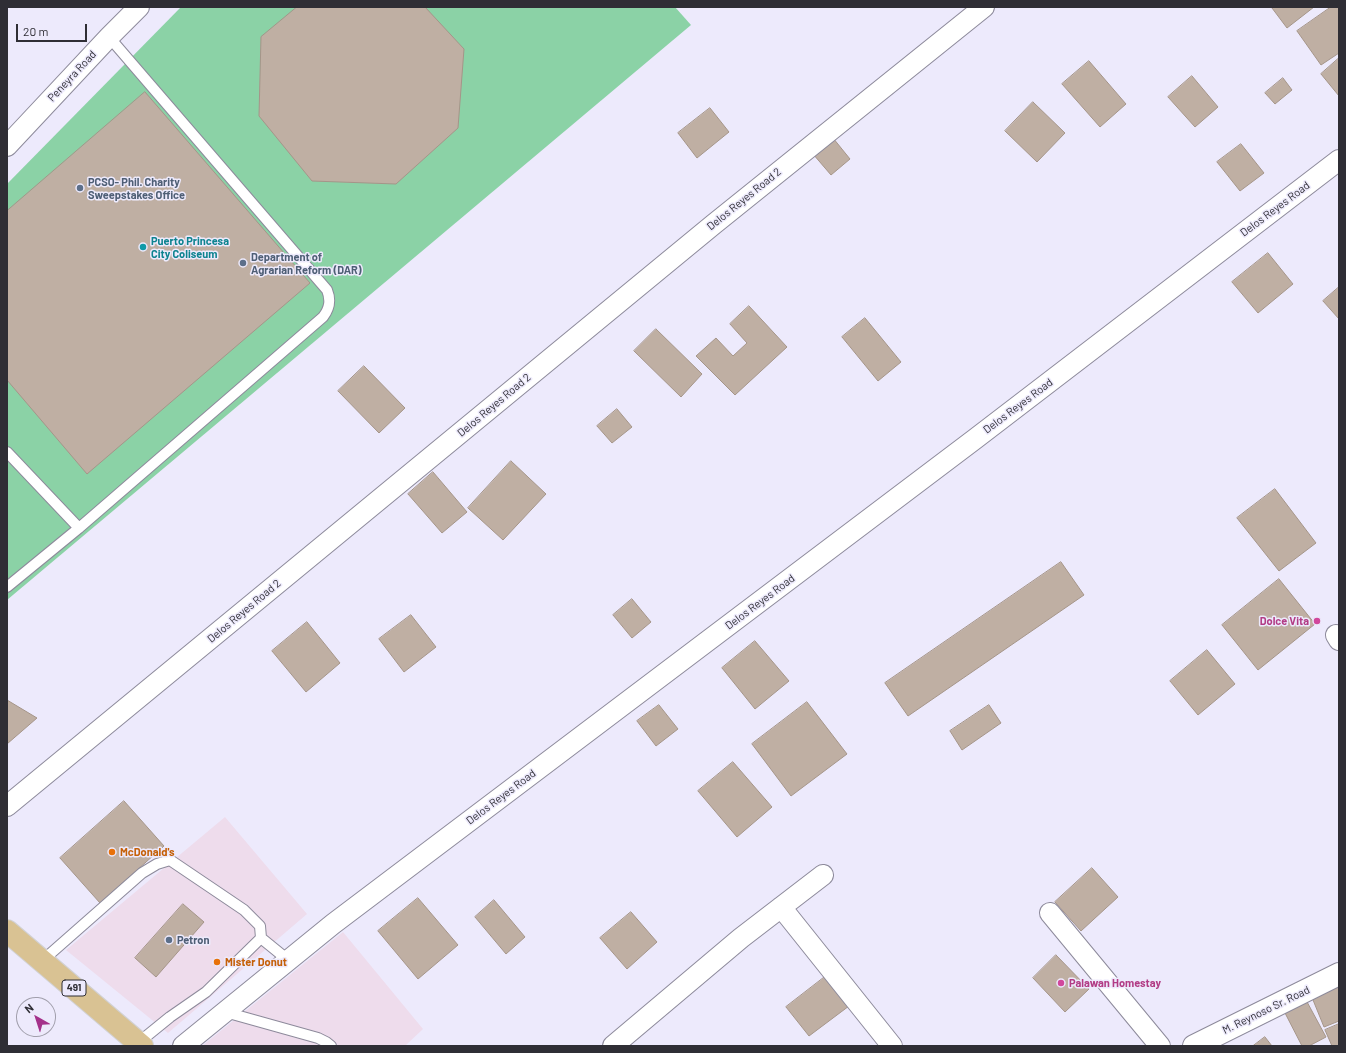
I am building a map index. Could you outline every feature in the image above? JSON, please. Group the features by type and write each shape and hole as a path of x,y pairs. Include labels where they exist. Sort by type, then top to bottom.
{"main road":[{"name":"491","path":"7,931 140,1044"}],"street":[{"name":"Peneyra Road","path":"7,146 139,7"},
{"name":"Delos Reyes Road 2","path":"7,806 714,224 984,7"},
{"name":"Delos Reyes Road","path":"183,1046 339,919 968,444 1339,160"},
{"path":"613,1046 741,938 823,875"},
{"path":"782,907 892,1046"},
{"path":"1050,913 1160,1046"},
{"name":"M. Reynoso Sr. Road","path":"1194,1046 1339,974"}],"lane":[{"path":"7,587 79,528 323,317 329,306 331,298 327,290 109,37"},
{"path":"7,452 79,528"},
{"path":"42,961 142,872 157,864 170,860 244,910 260,926 261,938 288,960"},
{"path":"140,1044 206,992 261,938"},
{"path":"225,1012 318,1038 330,1046"}],"shaded area":[{"path":"225,817 307,914 168,1033 66,950"},
{"path":"343,932 423,1029 405,1046 202,1046"}],"green space":[{"path":"181,7 675,7 691,25 7,600 7,184"}],"building":[{"path":"297,7 425,7 464,49 458,128 396,184 312,181 259,116 261,37"},
{"path":"1314,7 1287,28 1272,8"},
{"path":"1331,7 1339,7 1339,53 1321,65 1297,31"},
{"path":"1339,58 1339,96 1321,74"},
{"path":"1089,61 1126,104 1100,127 1062,84"},
{"path":"1192,76 1218,107 1195,127 1168,97"},
{"path":"1283,78 1292,90 1275,104 1265,93"},
{"name":"Puerto Princesa City Coliseum","path":"145,92 310,283 87,474 7,380 7,211"},
{"path":"1033,102 1065,133 1037,162 1005,131"},
{"path":"710,108 729,132 697,158 678,133"},
{"path":"833,138 850,159 831,175 813,154"},
{"path":"1241,144 1264,173 1240,191 1217,162"},
{"path":"1268,253 1293,284 1258,313 1232,282"},
{"path":"1339,287 1339,319 1323,301"},
{"path":"749,306 787,347 735,395 696,356 716,338 733,356 747,343 730,324"},
{"path":"865,318 901,362 878,381 842,337"},
{"path":"656,329 702,374 681,397 634,351"},
{"path":"364,366 405,408 379,433 338,391"},
{"path":"617,409 632,427 612,443 597,426"},
{"path":"511,461 546,494 503,540 468,508"},
{"path":"433,472 467,512 442,533 408,494"},
{"path":"1275,489 1316,543 1279,571 1237,518"},
{"path":"1061,562 1084,595 908,716 885,683"},
{"path":"1279,579 1315,624 1258,670 1222,625"},
{"path":"632,599 651,622 632,638 613,615"},
{"path":"411,615 436,647 404,672 379,639"},
{"path":"307,622 340,663 306,692 272,651"},
{"path":"755,641 789,681 755,709 722,668"},
{"path":"1207,650 1235,684 1198,715 1170,681"},
{"path":"7,700 37,718 7,744"},
{"path":"807,702 847,754 791,796 752,744"},
{"path":"659,705 678,729 656,746 637,721"},
{"path":"989,705 1001,723 962,750 950,731"},
{"path":"733,762 772,807 737,837 698,791"},
{"name":"McDonald's","path":"124,801 164,846 100,903 60,858"},
{"path":"1092,868 1118,897 1081,931 1055,902"},
{"path":"418,898 458,945 418,979 378,931"},
{"path":"494,900 525,937 506,954 475,917"},
{"name":"Petron","path":"183,904 204,922 156,977 135,958"},
{"path":"631,912 657,942 627,969 600,938"},
{"name":"Palawan Homestay","path":"1056,955 1089,989 1065,1012 1033,978"},
{"path":"826,976 849,1006 809,1036 786,1007"},
{"path":"1339,984 1339,1021 1324,1027 1311,995"},
{"path":"1306,1000 1326,1037 1309,1046 1302,1046 1284,1011"},
{"path":"1339,1024 1339,1046 1332,1046 1325,1030"},
{"path":"1265,1037 1272,1046 1253,1046"}],"place":[{"name":"PCSO- Phil. Charity Sweepstakes Office","path":"80,188"},
{"name":"Puerto Princesa City Coliseum","path":"143,247"},
{"name":"Department of Agrarian Reform (DAR)","path":"243,263"},
{"name":"Dolce Vita","path":"1317,621"},
{"name":"McDonald's","path":"112,852"},
{"name":"Petron","path":"169,940"},
{"name":"Mister Donut","path":"217,962"},
{"name":"Palawan Homestay","path":"1061,983"}]}
